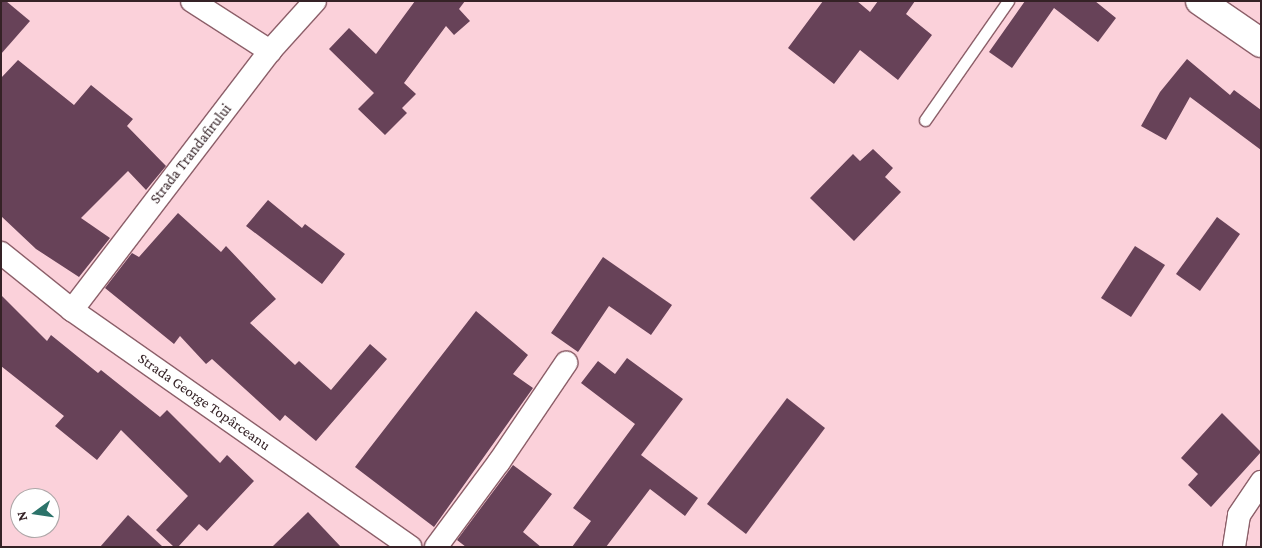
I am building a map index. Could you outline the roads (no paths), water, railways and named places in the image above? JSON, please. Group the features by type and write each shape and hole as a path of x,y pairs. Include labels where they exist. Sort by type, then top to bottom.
{"street":[{"path":"192,1 270,51"},
{"name":"Strada Trandafirului","path":"72,310 270,51 315,1"},
{"path":"1200,1 1261,43"},
{"name":"Strada George Topârceanu","path":"1,253 72,310 410,547"},
{"path":"436,547 499,462 566,363"},
{"path":"1234,547 1239,516 1261,482"}],"lane":[{"path":"925,120 1008,1"}]}
